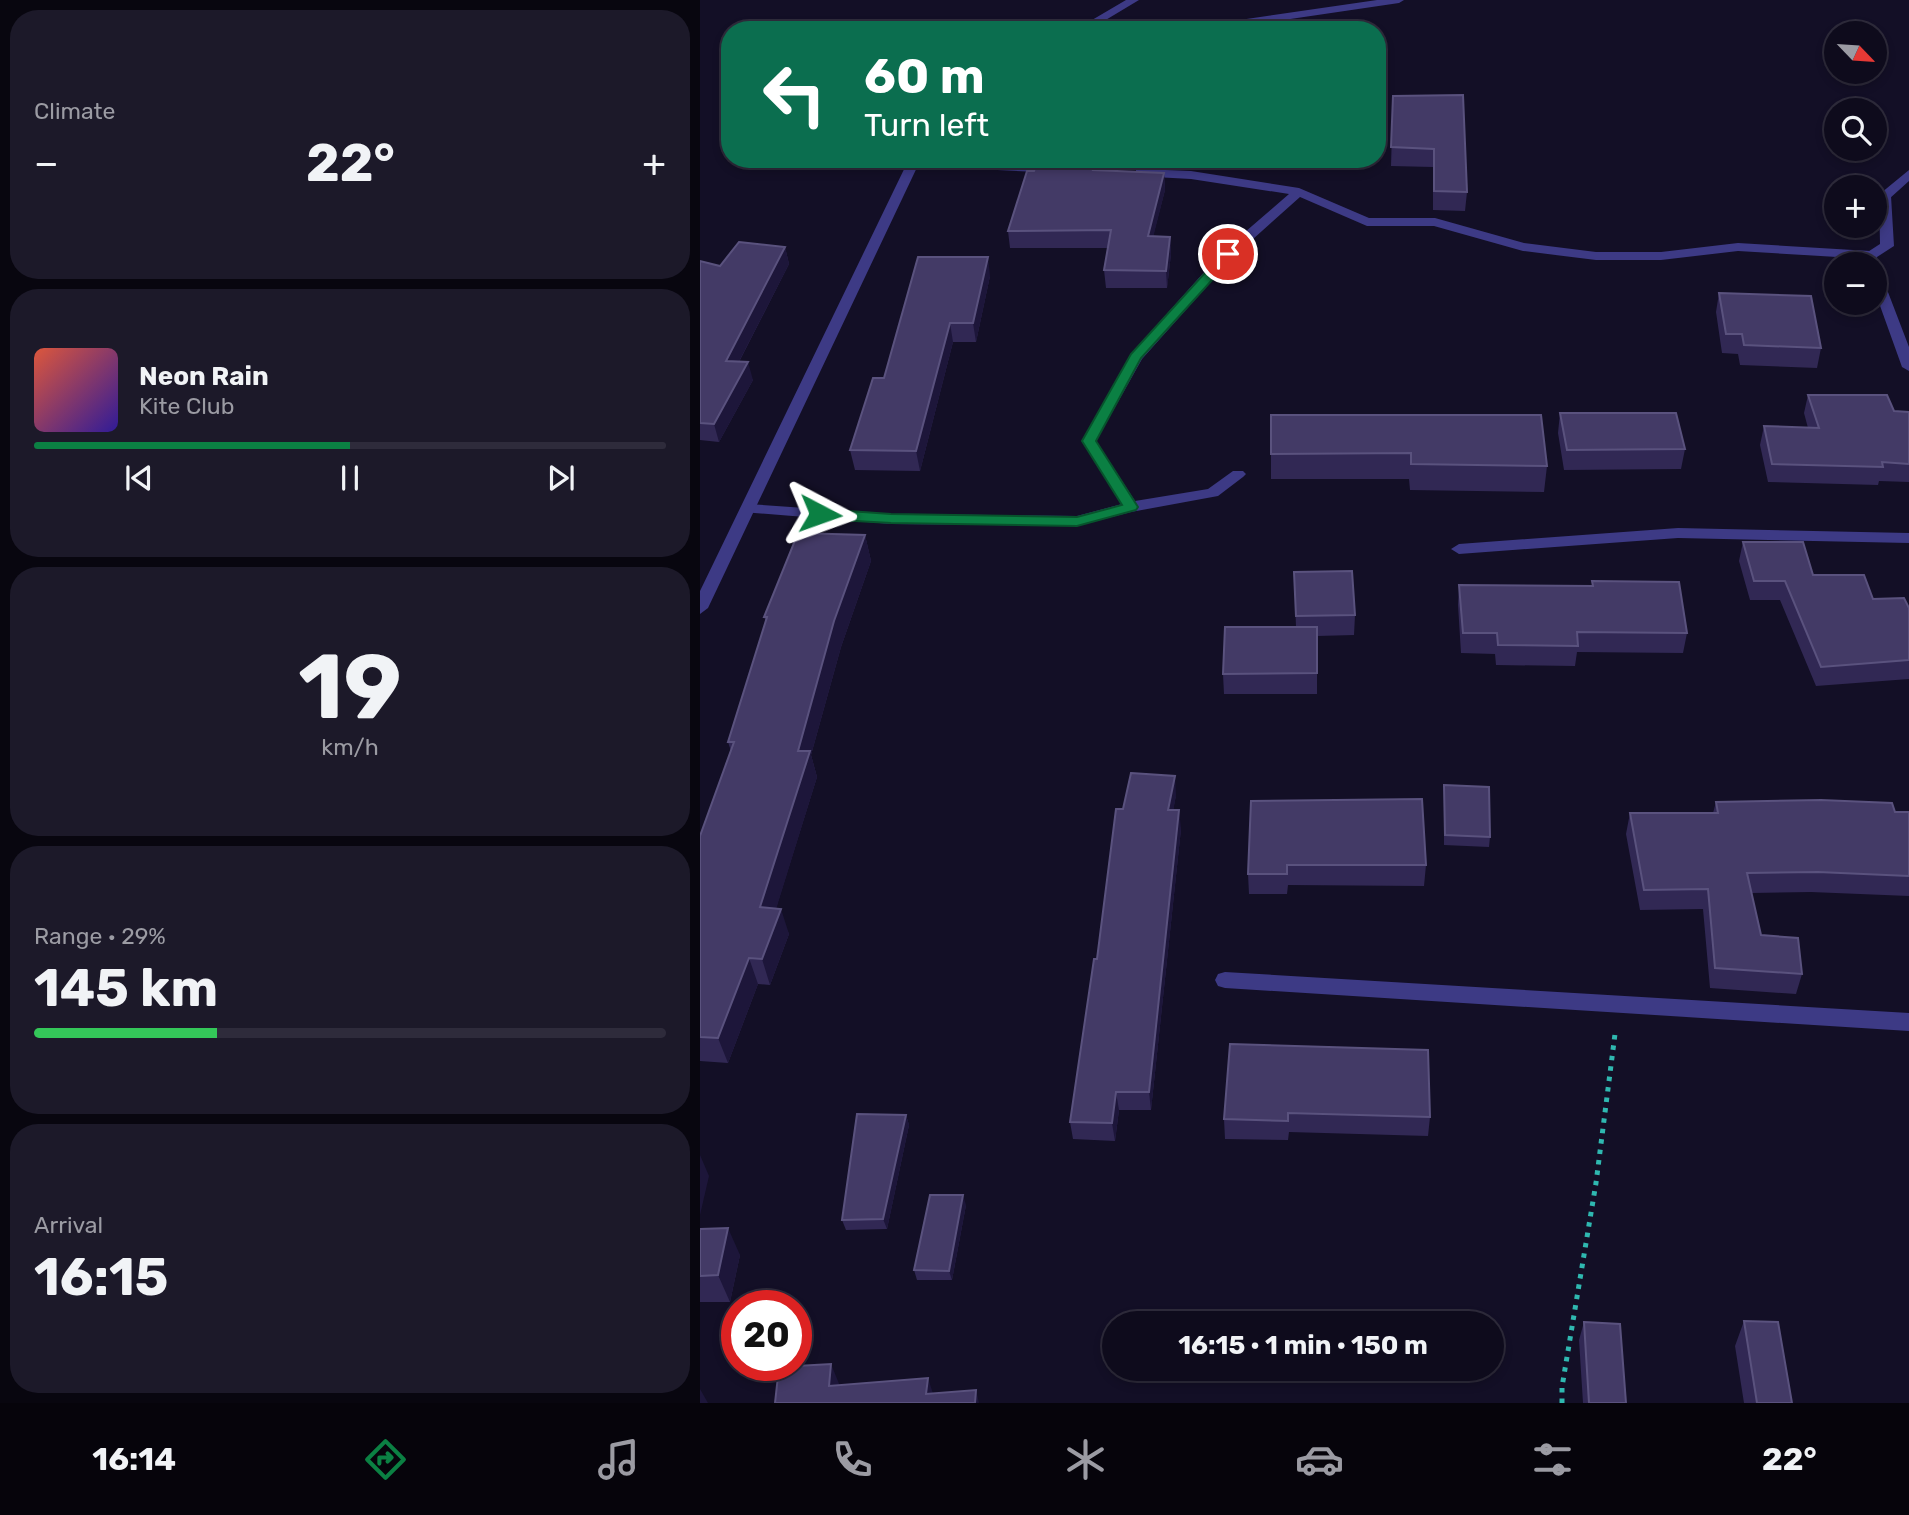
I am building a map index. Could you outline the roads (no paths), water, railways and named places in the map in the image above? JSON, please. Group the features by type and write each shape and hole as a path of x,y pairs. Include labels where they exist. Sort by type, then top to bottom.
{"street":[{"path":"1096,21 1134,0"},
{"path":"1254,21 1399,0"},
{"path":"700,608 912,168"},
{"path":"1043,168 1080,170"},
{"path":"1122,172 1191,175 1299,192 1367,222 1435,222 1523,247 1597,256 1661,256 1738,247 1824,257"},
{"path":"1882,252 1887,246 1885,196 1909,174"},
{"path":"1131,507 1089,441 1136,357 1228,254 1299,192"},
{"path":"1887,305 1909,367"},
{"path":"748,509 891,519 1077,521 1131,507 1213,493 1238,474"},
{"path":"1459,549 1678,533 1909,538"},
{"path":"1225,980 1909,1022"}]}
